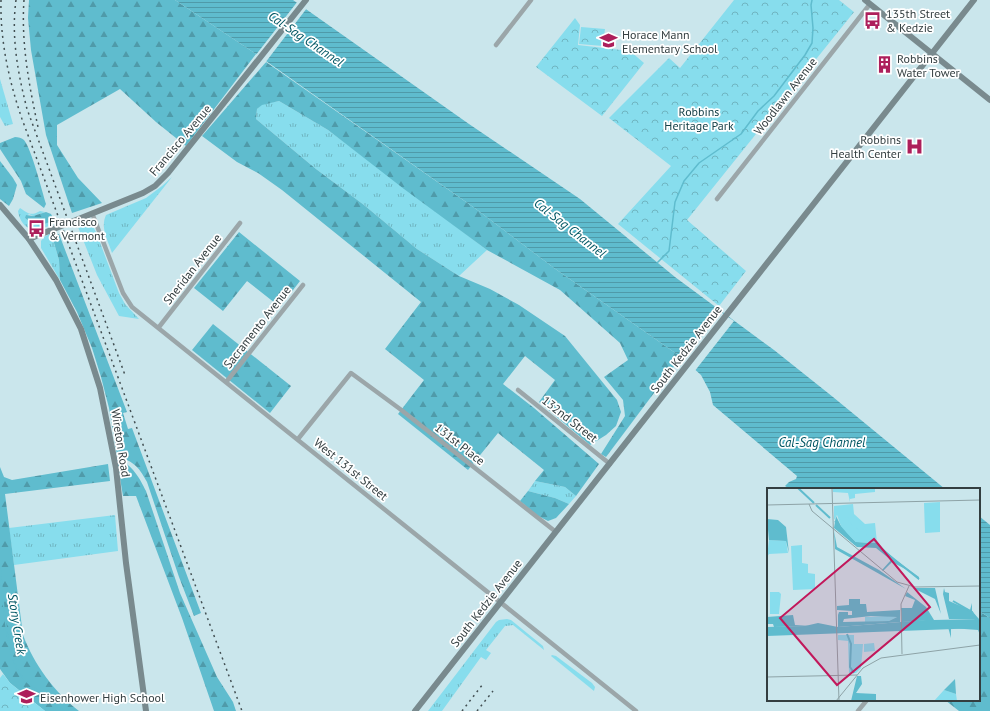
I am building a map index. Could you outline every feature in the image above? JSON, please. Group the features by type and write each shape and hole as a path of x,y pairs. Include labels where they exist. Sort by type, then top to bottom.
{"street":[{"path":"496,45 531,0"},
{"name":"South Kedzie Avenue","path":"415,711 974,0"},
{"name":"Francisco Avenue","path":"29,239 143,193 155,186 168,174 305,2"},
{"path":"867,2 990,100"},
{"name":"Woodlawn Avenue","path":"717,199 867,2"},
{"name":"Wireton Road","path":"0,205 29,239 47,265 69,304 81,329 100,388 116,468 126,563 146,711"},
{"name":"West 131st Street","path":"92,213 126,300 132,306 636,711"},
{"name":"Sheridan Avenue","path":"159,327 240,223"},
{"name":"Sacramento Avenue","path":"226,381 303,285"},
{"name":"131st Place","path":"298,439 351,373 400,409 556,532"},
{"name":"132nd Street","path":"518,390 610,464"},
{"path":"858,711 866,701"}],"green space":[{"path":"29,0 175,0 256,54 186,146 156,122 120,89 57,125 57,145 78,178 102,203 72,213 46,135 31,50 28,18"},
{"name":"Robbins Heritage Park","path":"734,0 839,0 854,12 687,220 746,271 719,306 618,224 671,166 609,118 669,58 680,68"},
{"path":"575,18 580,25 578,45 630,51 644,63 602,116 536,67"},
{"path":"581,27 605,29 603,46 579,44"},
{"path":"266,62 476,209 554,268 681,357 606,457 601,454 625,416 623,400 604,377 628,360 620,343 560,290 487,250 404,189 328,130 279,101 262,105 257,109 256,119 316,169 364,205 417,249 459,276 490,289 519,305 565,336 617,400 621,412 616,426 606,435 590,445 539,402 555,380 525,356 503,384 534,408 599,464 576,496 565,487 535,481 544,470 498,433 468,470 398,414 424,380 385,349 421,302 282,190 258,173 237,162 202,136"},
{"path":"0,79 13,124 5,126 0,117"},
{"path":"279,101 328,130 487,250 459,276 417,249 364,205 316,169 256,119 257,109 262,104"},
{"path":"15,137 24,140 30,152 46,204 44,208 26,194 21,181 0,149 0,143"},
{"path":"0,161 17,185 13,199 9,206 0,199"},
{"path":"172,177 112,253 104,229 104,220 106,215 146,198"},
{"path":"20,208 30,214 40,211 45,212 33,216 29,214 25,218 33,224 39,225 54,220 49,224 49,226 38,229 26,227 20,218 18,211"},
{"path":"46,212 51,214 54,220 45,224 36,225 25,218 26,215 33,216"},
{"path":"80,223 91,223 96,232 119,293 125,304 139,319 119,316 97,275 78,227 81,226"},
{"path":"239,232 300,281 280,307 247,281 223,311 194,288"},
{"path":"51,233 59,260 60,280 41,248 41,241 44,237"},
{"path":"59,234 127,412 123,413 128,429 132,428 201,613 194,616 179,577 147,482 141,471 135,465 117,455 109,408 92,348 77,312 60,280 59,260 52,236"},
{"path":"213,324 291,386 270,413 192,350"},
{"path":"117,460 127,464 131,468 146,491 180,593 217,677 233,702 236,711 214,711 182,618 136,496 123,496"},
{"path":"108,464 110,481 5,494 23,635 39,667 46,677 61,695 79,711 45,711 10,683 0,669 0,467 4,477 12,480"},
{"path":"535,481 565,487 576,496 569,504 555,498 528,491"},
{"path":"528,491 555,498 569,504 556,518 548,521 538,516 520,501"},
{"path":"115,515 118,551 14,565 9,528"},
{"path":"980,612 990,618 990,711 959,711 946,701 980,701"},
{"path":"507,619 511,620 543,646 544,650 513,625 505,626 486,650 491,653 486,660 481,657 442,711 428,711 496,622"},
{"path":"551,656 556,656 592,683 595,687 594,691"},
{"path":"3,674 10,683 45,711 0,711 0,678"}],"water":[{"name":"Cal-Sag Channel","path":"175,0 293,0 469,124 580,199 675,277 774,350 944,488 788,488 785,486 789,482 796,479 797,476 713,405 710,392 701,375 681,357 554,268 476,209 256,54"},
{"path":"980,517 990,525 990,618 980,612"}],"pier":[{"path":"298,1 307,8 265,63 255,56"},
{"path":"718,310 734,321 694,372 680,358"}],"waterway":[{"path":"657,263 669,251 675,202 684,181 699,163 741,134 758,111 774,96 805,55 812,43 812,0"},
{"name":"Stony Creek","path":"0,567 6,625 12,656 17,669 23,678 37,691 64,711"}],"railway":[{"path":"1,0 2,31 6,61 22,119 242,711"},
{"path":"16,0 14,28 16,55 27,109 125,375"},
{"path":"24,0 23,16 25,48 29,80 38,127"},
{"path":"462,711 483,684"},
{"path":"477,711 493,691"}],"place":[{"name":"135th Street & Kedzie","path":"873,20"},
{"name":"Horace Mann Elementary School","path":"609,41"},
{"name":"Robbins Water Tower","path":"884,65"},
{"name":"Robbins Health Center","path":"914,146"},
{"name":"Francisco & Vermont","path":"36,228"},
{"name":"Eisenhower High School","path":"27,697"}]}
